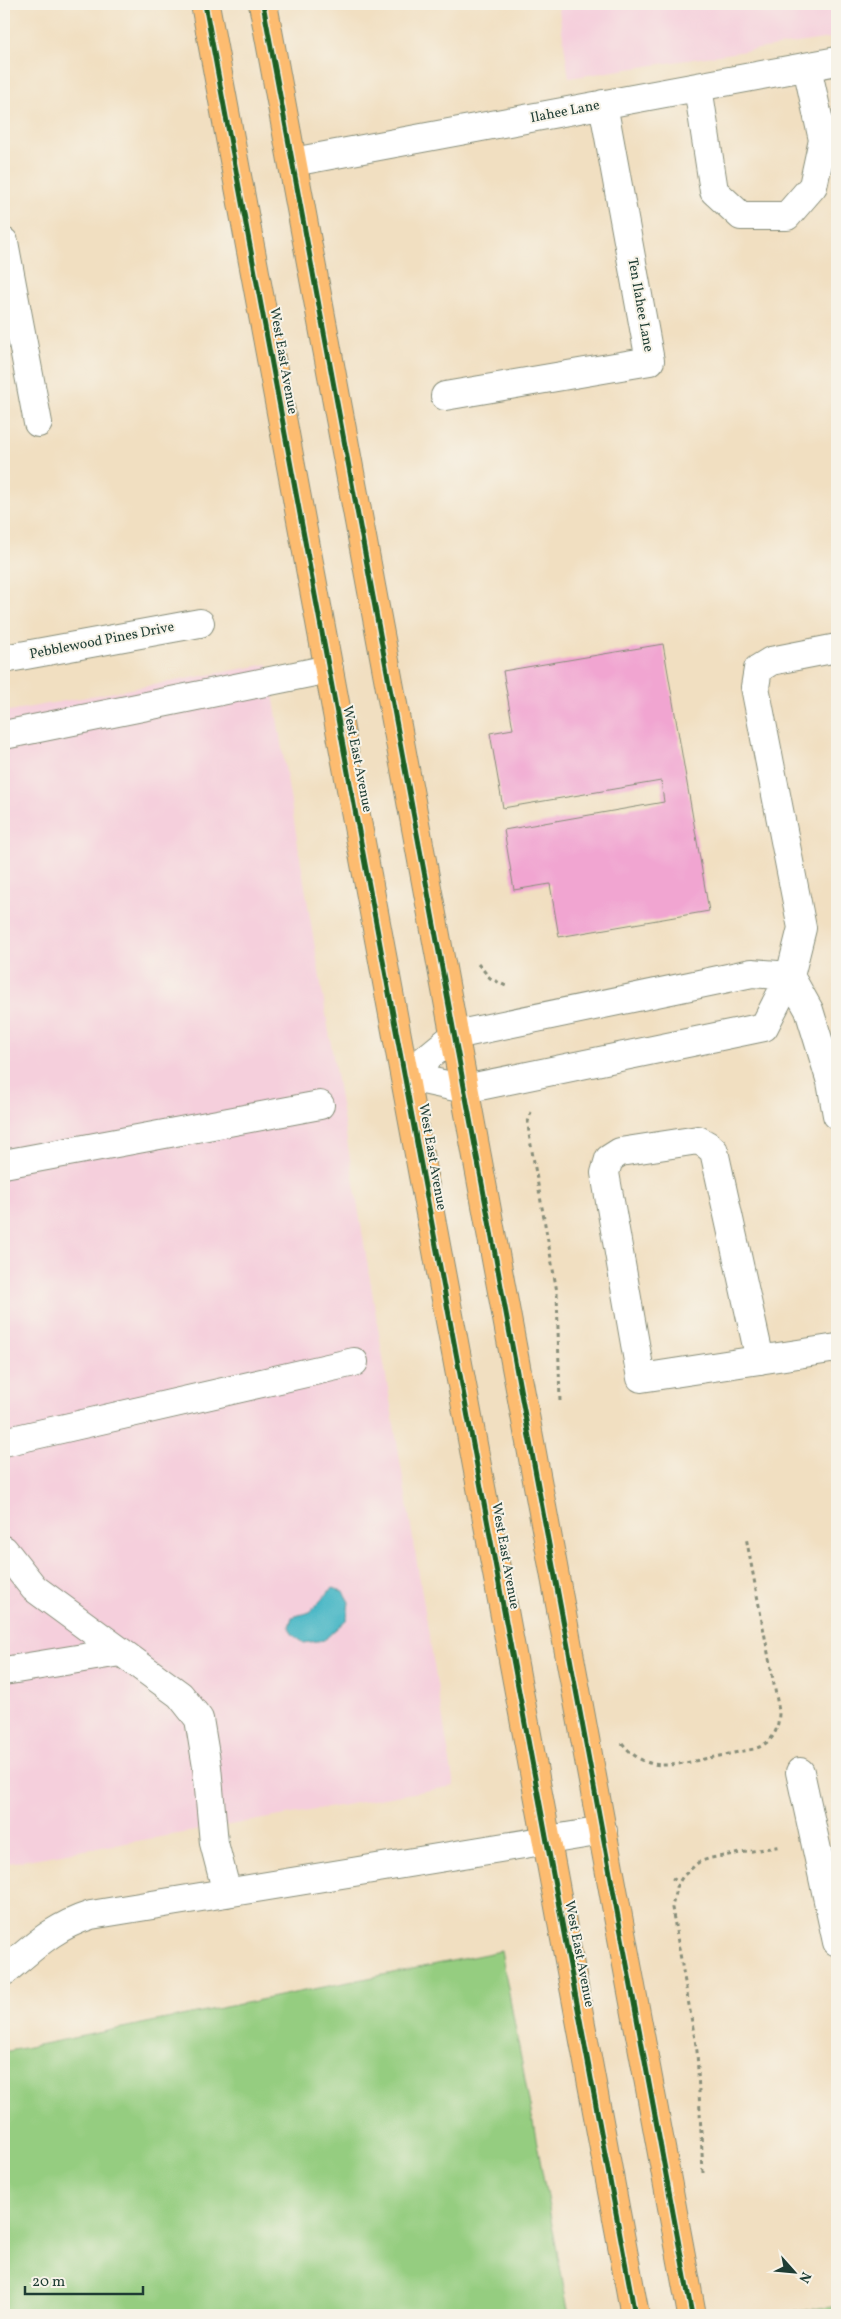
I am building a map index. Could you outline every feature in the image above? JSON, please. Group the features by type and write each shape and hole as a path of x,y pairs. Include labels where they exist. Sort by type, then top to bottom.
{"main road":[{"name":"West East Avenue","path":"205,4 635,2315"},
{"path":"263,4 692,2315"}],"street":[{"name":"Ilahee Lane","path":"293,162 837,61"},
{"path":"698,87 714,191 741,216 787,216 814,186 823,140 807,67"},
{"name":"Ten Ilahee Lane","path":"445,396 650,361 604,104"},
{"path":"4,242 7,275 38,423"},
{"name":"Pebblewood Pines Drive","path":"4,659 200,623"},
{"path":"405,1076 465,1089 764,1027 790,976 802,928 755,687 758,669 771,661 837,648"},
{"path":"4,735 329,669"},
{"path":"405,1076 455,1035 752,973 790,976"},
{"path":"790,976 809,1010 831,1082 837,1115"},
{"path":"4,1164 320,1105"},
{"path":"760,1360 714,1151 707,1144 698,1140 620,1152 609,1159 605,1173 641,1378 760,1360 837,1348"},
{"path":"4,1442 354,1362"},
{"path":"4,1550 34,1588 180,1695 198,1719 207,1767 214,1843 227,1893"},
{"path":"4,1671 120,1652"},
{"path":"800,1772 837,1942"},
{"path":"5,1971 47,1936 69,1922 91,1915 602,1831"}],"path":[{"path":"476,959 482,971 490,978 510,988"},
{"path":"531,1112 528,1122 529,1134 557,1292 561,1412"},
{"path":"619,1736 621,1741 635,1756 656,1765 684,1763 763,1746 776,1732 779,1711 746,1537"},
{"path":"630,1762 635,1756"},
{"path":"704,2178 697,2051 672,1908 676,1887 695,1865 711,1858 771,1847 789,1848"},
{"path":"672,1878 679,1882"}],"shaded area":[{"path":"558,4 837,4 837,37 569,78"},
{"path":"268,664 454,1786 4,1864 4,712"}],"green space":[{"path":"501,1951 569,2315 4,2315 4,2052"},
{"path":"837,2305 837,2315 778,2315"}],"water":[{"path":"332,1588 343,1591 349,1602 347,1619 324,1640 304,1643 293,1635 289,1627 292,1617 310,1612"}],"building":[{"path":"663,644 709,911 559,937 550,884 514,890 504,830 664,802 661,781 503,808 490,733 513,729 503,671"}],"cycle path":[{"path":"205,4 635,2315"},
{"path":"263,4 692,2315"}]}
